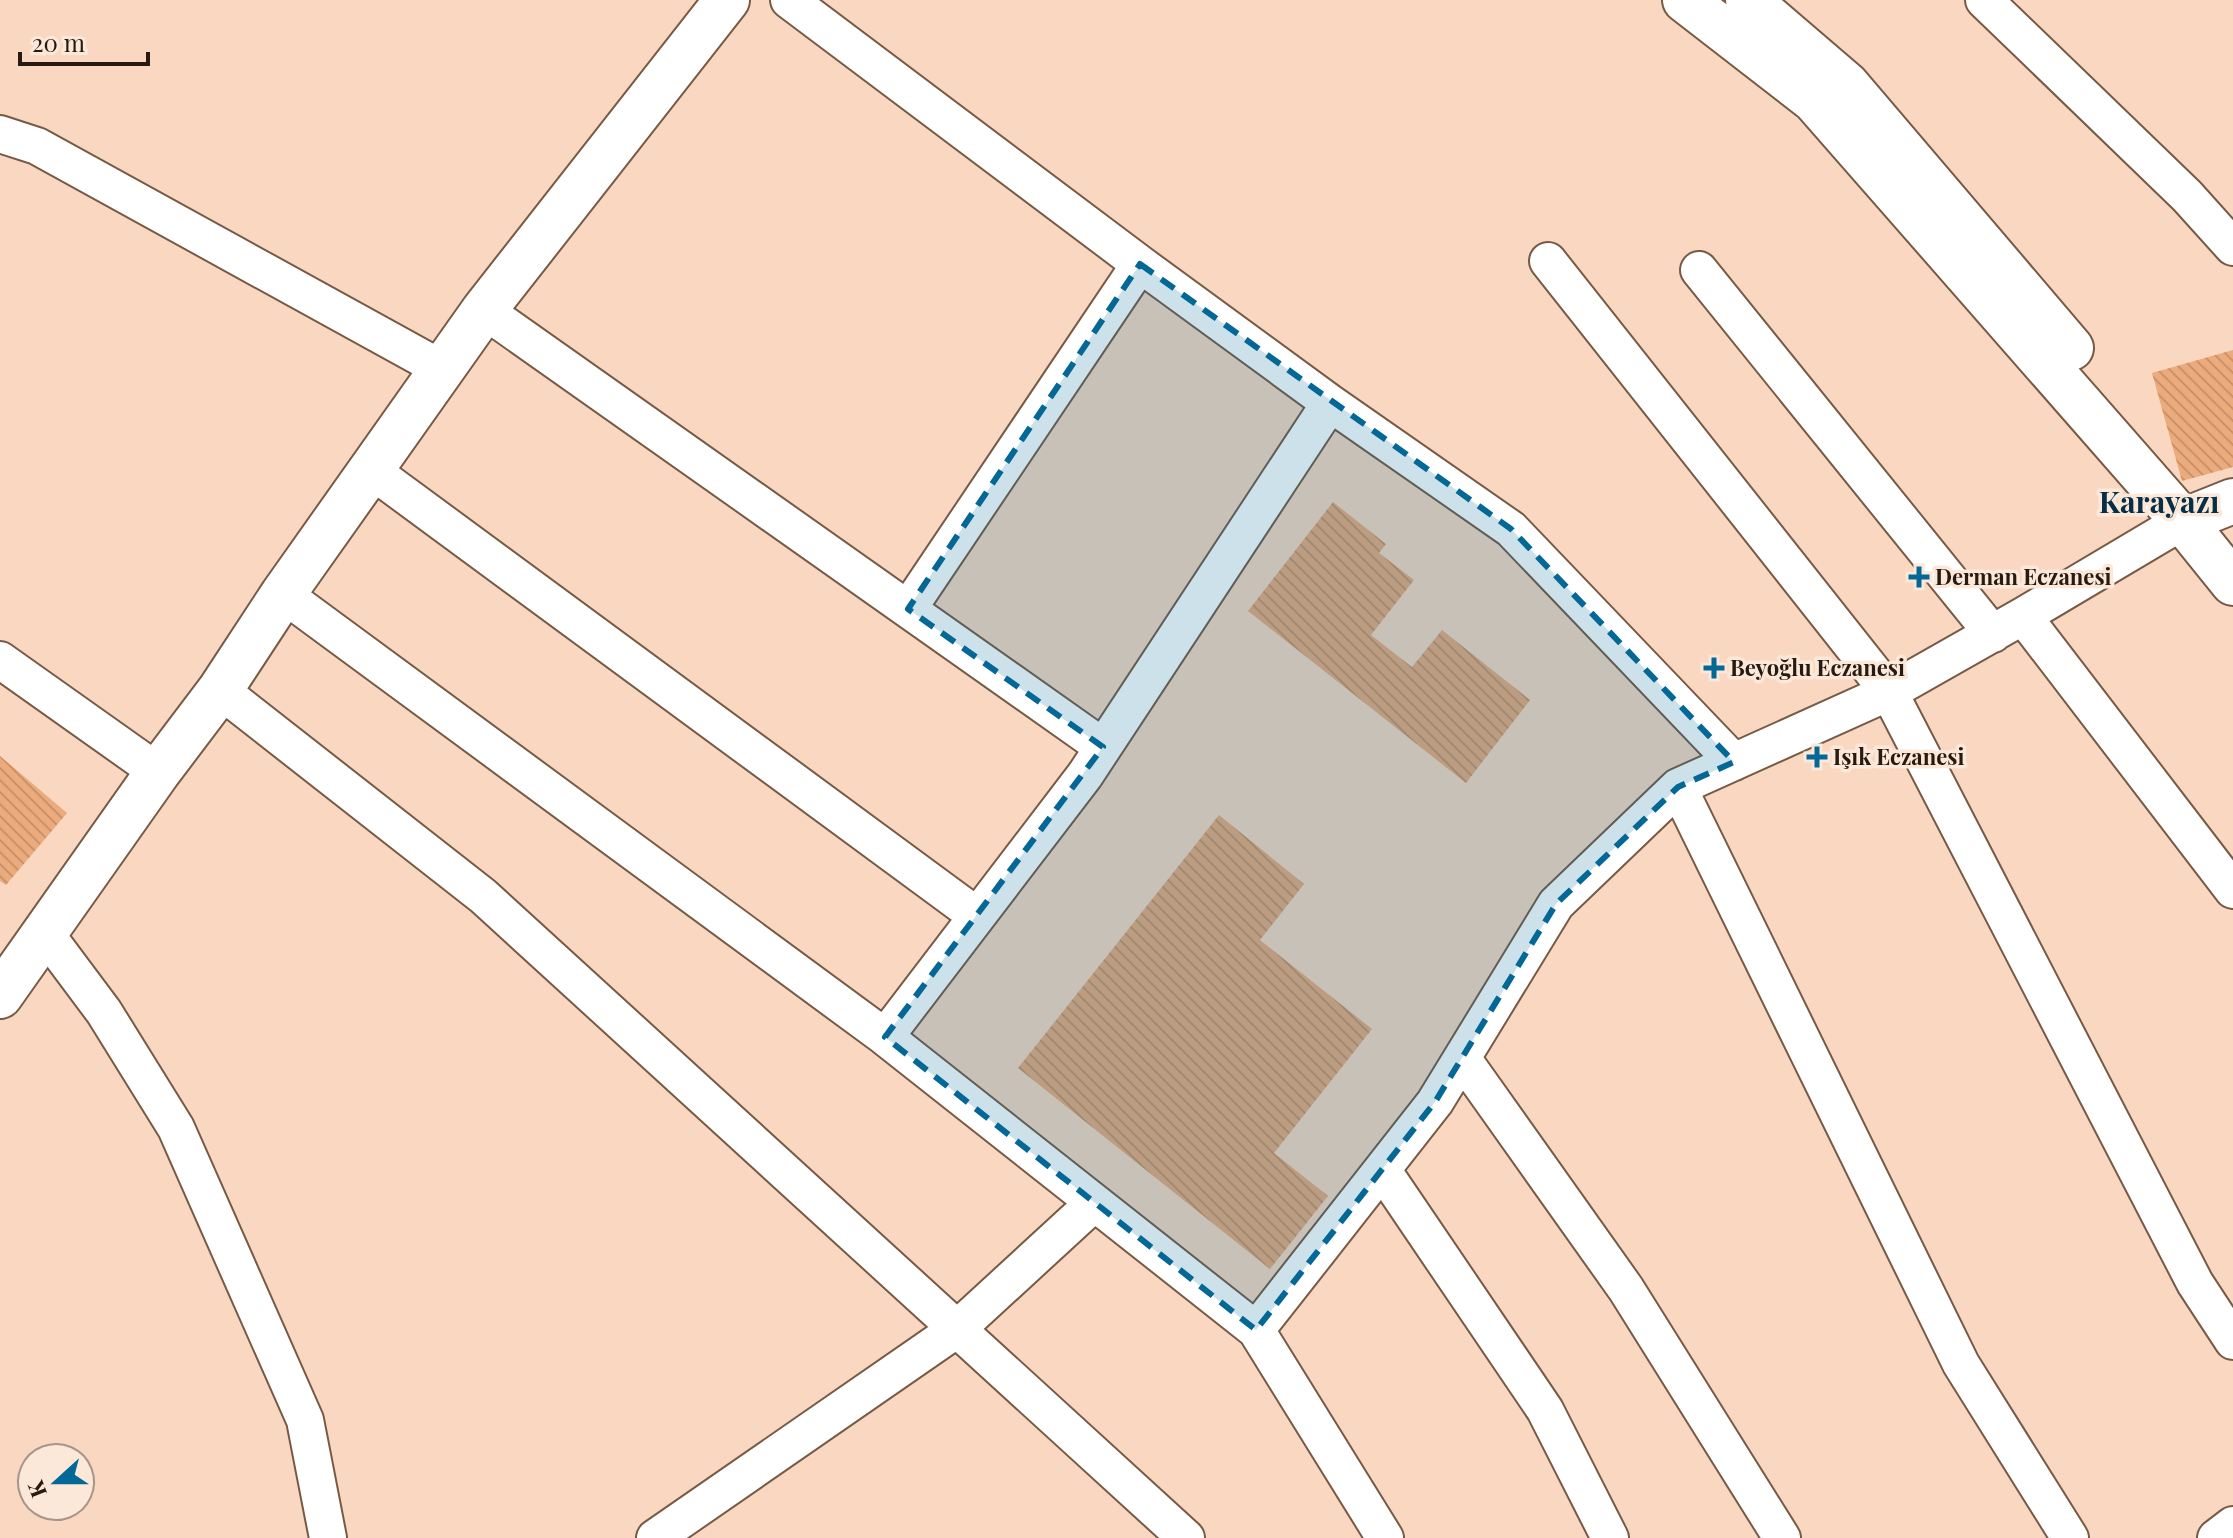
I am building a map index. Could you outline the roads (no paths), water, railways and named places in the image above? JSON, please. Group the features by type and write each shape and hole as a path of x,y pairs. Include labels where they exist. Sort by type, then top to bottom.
{"main road":[{"path":"0,996 158,772 220,690 283,594 484,310 727,0"},
{"path":"1685,0 1814,100 2183,521 2233,583"},
{"path":"1748,0 1847,85 2114,399 2183,521"},
{"path":"2183,521 2233,501"}],"street":[{"path":"789,0 1140,264 1330,403 1511,529 1734,762"},
{"path":"1984,0 2187,196 2233,247"},
{"path":"0,134 37,146 442,369"},
{"path":"1548,261 1889,692 2195,1283 2233,1341"},
{"path":"908,609 1140,264"},
{"path":"1699,270 2008,625 2233,890"},
{"path":"484,310 1103,747"},
{"path":"885,1037 1085,775 1330,403"},
{"path":"371,470 977,916"},
{"path":"1256,1330 1435,1102 1556,904 1678,787 1889,692 2183,521"},
{"path":"283,594 885,1037 1256,1330 1385,1538"},
{"path":"0,660 158,772"},
{"path":"220,690 483,896 1186,1538"},
{"path":"1678,787 1961,1364 2070,1538"},
{"path":"45,933 104,1012 176,1128 305,1420 328,1538"},
{"path":"1462,1058 1626,1289 1782,1538"},
{"path":"1383,1171 1545,1410 1610,1538"},
{"path":"655,1538 957,1329 1094,1203"},
{"path":"2216,1538 2233,1525"}],"place":[{"name":"Derman Eczanesi","path":"1919,577"},
{"name":"Beyoğlu Eczanesi","path":"1714,668"},
{"name":"Işık Eczanesi","path":"1817,757"}],"district":[{"name":"Karayazı","path":"2159,503"}]}
